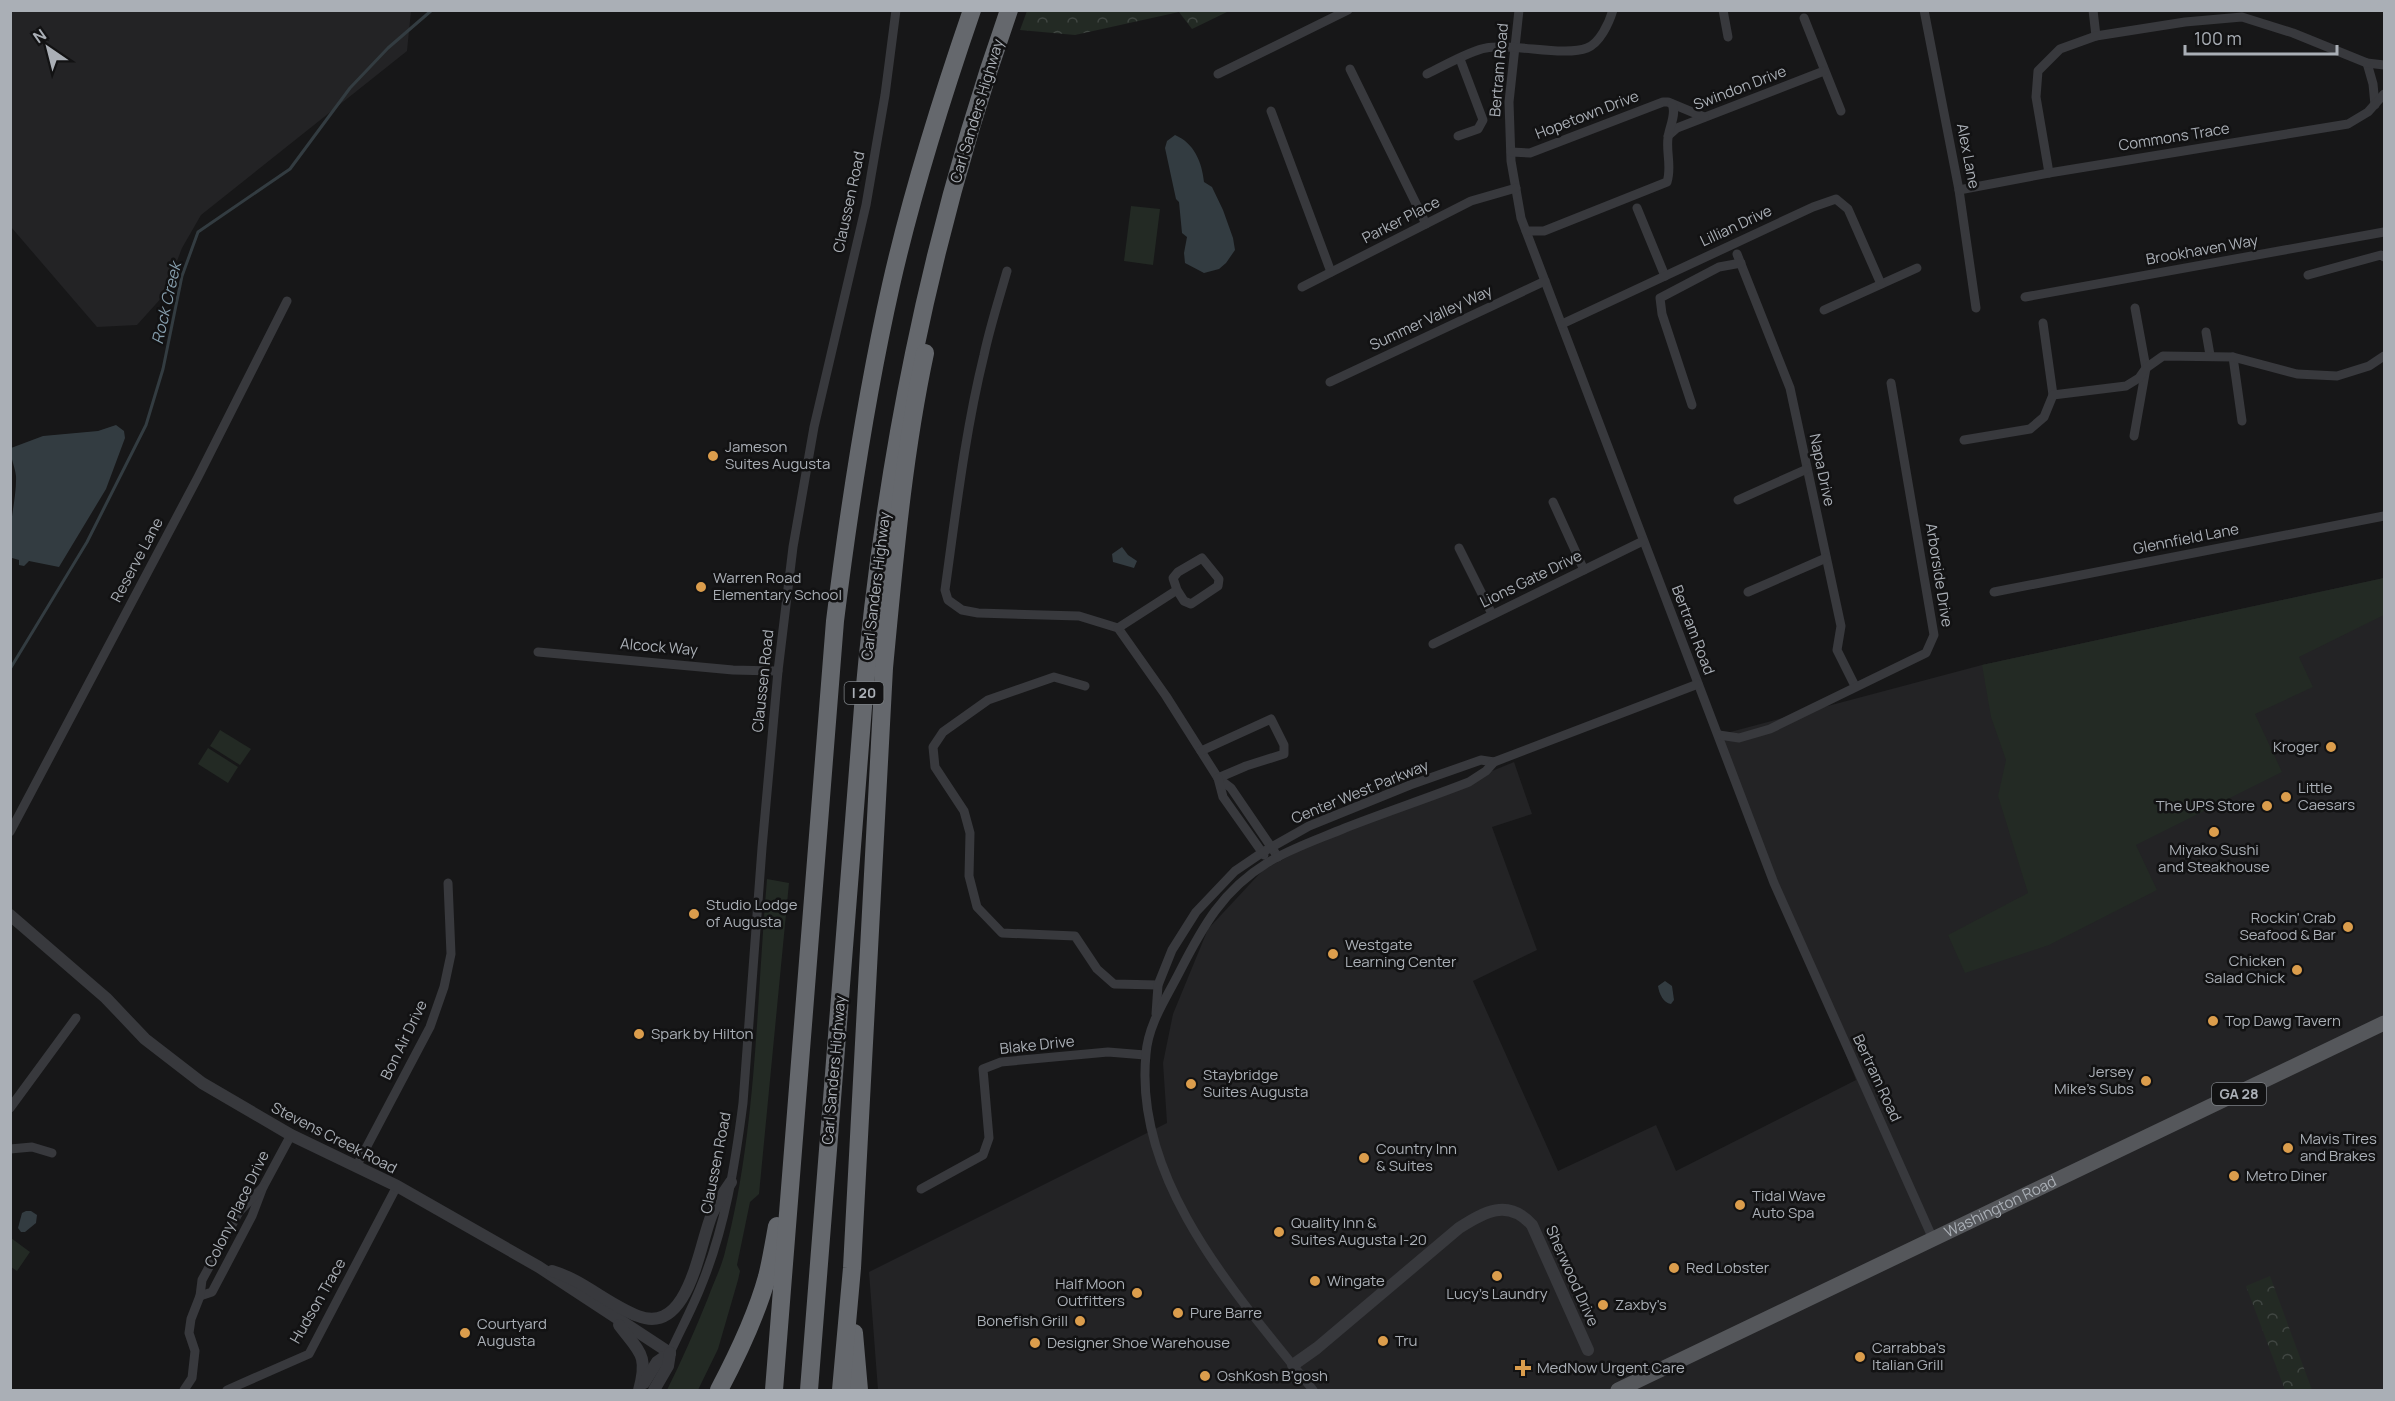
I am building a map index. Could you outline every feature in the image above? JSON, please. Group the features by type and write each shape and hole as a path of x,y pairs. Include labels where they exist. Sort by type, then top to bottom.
{"highway":[{"name":"I 20","path":"774,1390 835,621 857,459 892,283 930,142 972,10"},
{"name":"Carl Sanders Highway","path":"809,1390 870,627 883,519 901,410 946,214 971,127 1010,10"},
{"path":"841,1390 852,1268 884,668 892,578 910,438 936,301 946,214"},
{"path":"719,1390 748,1331 767,1277 795,1136"},
{"path":"852,1268 853,1329 859,1390"}],"main road":[{"name":"Washington Road","path":"1618,1390 2385,1023"}],"street":[{"name":"Claussen Road","path":"654,1390 668,1366 670,1353 702,1285 730,1182 743,1103 762,848 778,671 793,547 828,364 866,205 896,10"},
{"path":"1218,74 1348,10"},
{"name":"Bertram Road","path":"1519,10 1517,47 1509,102 1511,152 1516,188 1526,231 1790,924 1933,1239"},
{"path":"1427,74 1484,48 1572,50 1588,48 1597,40 1613,10"},
{"path":"1723,10 1728,37"},
{"name":"Alex Lane","path":"1924,10 1959,190 1976,308"},
{"path":"2093,10 2096,36"},
{"path":"2049,173 2036,97 2038,71 2060,50 2096,36 2185,22 2242,17 2293,33 2367,63 2385,65"},
{"path":"1804,18 1841,111"},
{"path":"1458,136 1478,129 1483,120 1460,59"},
{"path":"2367,63 2373,84 2375,105"},
{"path":"1350,69 1426,224"},
{"name":"Swindon Drive","path":"1668,136 1677,128 1824,71"},
{"name":"Commons Trace","path":"1959,190 2348,124 2368,112 2385,94"},
{"name":"Hopetown Drive","path":"1511,152 1530,153 1662,102 1672,104"},
{"path":"1672,104 1704,117"},
{"path":"1526,231 1544,231 1667,182 1671,172 1668,136 1675,112 1672,104"},
{"path":"1271,111 1331,272"},
{"name":"Parker Place","path":"1302,287 1472,201 1516,188"},
{"name":"Lillian Drive","path":"1562,324 1836,199 1848,209 1881,284"},
{"path":"1637,208 1665,276"},
{"name":"Brookhaven Way","path":"2025,297 2385,232"},
{"path":"2308,275 2380,255 2385,257"},
{"name":"Napa Drive","path":"1692,405 1662,314 1660,298 1739,258 1790,388 1841,626 1837,650 1855,686"},
{"path":"1824,310 1917,268"},
{"path":"1007,271 984,355 958,492 945,590 948,600 962,610 978,613 1079,616 1118,628 1166,696 1218,778 1231,788 1267,849 1269,862"},
{"name":"Summer Valley Way","path":"1330,382 1545,281"},
{"name":"Reserve Lane","path":"10,832 198,477 288,300"},
{"path":"2134,436 2146,368 2135,308"},
{"path":"1964,440 2030,429 2044,417 2054,395 2043,323"},
{"path":"2206,332 2210,355"},
{"path":"2054,395 2126,386 2139,378 2146,368 2163,356 2233,357 2297,374 2337,376 2369,366 2385,356"},
{"path":"2233,357 2242,421"},
{"name":"Arborside Drive","path":"1719,735 1739,738 1770,729 1926,653 1934,635 1891,384"},
{"path":"1738,501 1806,469"},
{"path":"1553,502 1584,570"},
{"name":"Glennfield Lane","path":"1994,592 2385,516"},
{"name":"Lions Gate Drive","path":"1433,644 1643,541"},
{"path":"1459,548 1492,614"},
{"path":"1202,558 1219,579 1218,586 1191,604 1184,601 1178,590 1173,578 1178,572 1202,558"},
{"path":"1748,592 1826,558"},
{"path":"1118,628 1178,590"},
{"name":"Alcock Way","path":"538,652 733,670 778,671"},
{"path":"1085,686 1054,677 988,700 943,732 933,747 935,767 964,811 970,833 969,876 977,907 1002,933 1075,936 1097,969 1114,984 1158,985"},
{"name":"Center West Parkway","path":"1313,1390 1218,1268 1183,1214 1160,1159 1147,1104 1145,1055 1156,1017 1193,945 1224,898 1250,875 1278,857 1298,847 1469,782 1486,771 1494,762 1698,684"},
{"path":"1201,751 1272,719 1284,745 1284,754 1218,778"},
{"name":"Center West Parkway","path":"1156,1017 1158,985 1172,950 1196,912 1235,871 1267,849 1309,826 1410,785 1481,760 1494,762"},
{"path":"1267,849 1278,857"},
{"name":"Bon Air Drive","path":"356,1167 430,1027 444,987 451,954 448,883"},
{"name":"Stevens Creek Road","path":"10,915 106,998 145,1039 202,1083 291,1135 397,1186 539,1267 670,1353"},
{"path":"10,1108 76,1018"},
{"name":"Blake Drive","path":"921,1189 983,1155 989,1138 983,1069 1001,1062 1108,1052 1145,1055"},
{"name":"Colony Place Drive","path":"184,1390 192,1378 195,1351 189,1333 191,1319 200,1296 212,1292 291,1135"},
{"path":"10,1149 32,1147 52,1153"},
{"path":"539,1267 567,1275 635,1315 649,1320 664,1317 678,1305 700,1254 712,1214 730,1182"},
{"name":"Hudson Trace","path":"227,1390 309,1354 397,1186"},
{"path":"200,1296 202,1280 239,1212 263,1187"},
{"name":"Sherwood Drive","path":"1293,1365 1317,1348 1459,1228 1482,1213 1496,1209 1522,1215 1532,1225 1588,1350"},
{"path":"614,1316 638,1346 644,1369 639,1390"},
{"name":"Claussen Road","path":"639,1390 657,1362 670,1353"}],"shaded area":[{"path":"11,11 411,11 407,51 201,215 182,248 164,295 137,325 97,327 11,227"},
{"path":"1175,135 1182,138 1196,154 1204,182 1212,187 1233,238 1235,250 1219,269 1204,273 1185,263 1187,237 1182,233 1179,202 1176,199 1165,148 1167,141"},
{"path":"116,425 124,431 125,438 106,489 59,567 29,561 24,566 19,565 19,560 12,558 10,549 16,476 11,448 43,436 98,431"},
{"path":"1122,547 1137,561 1134,568 1113,562 1112,554"},
{"path":"2384,578 2384,1390 878,1390 869,1272 1167,1123 1163,1063 1173,1014 1208,929 1263,870 1306,847 1514,762 1532,814 1492,827 1537,950 1473,981 1558,1171 1656,1125 1676,1171 1856,1080 1719,735 1982,665"},
{"path":"1665,981 1672,986 1674,1000 1671,1004 1660,995 1658,986"},
{"path":"26,1211 37,1215 36,1223 25,1232 21,1232 18,1228 22,1213"}],"green space":[{"path":"1027,11 1229,11 1192,29 1179,12 1075,35 1020,30"},
{"path":"1131,206 1160,209 1153,265 1124,261"},
{"path":"2384,578 2384,615 2299,657 2313,687 2255,714 2282,772 2136,845 2157,890 2049,945 1965,973 1948,935 2028,893 1998,796 2006,760 1991,717 1982,665"},
{"path":"220,730 251,749 240,765 210,746"},
{"path":"208,748 238,767 228,783 198,764"},
{"path":"767,879 789,883 759,1194 750,1202 737,1265 740,1271 718,1349 698,1390 667,1390 721,1266 735,1210 754,1069"},
{"path":"11,1238 30,1252 17,1271 11,1267"},
{"path":"2270,1276 2312,1390 2285,1390 2246,1286"}],"waterway":[{"name":"Rock Creek","path":"10,669 87,542 146,425 163,369 182,276 198,232 290,169 350,88 388,48 432,10"}],"place":[{"name":"Jameson Suites Augusta","path":"713,456"},
{"name":"Warren Road Elementary School","path":"701,587"},
{"name":"Kroger","path":"2331,747"},
{"name":"Little Caesars","path":"2286,797"},
{"name":"The UPS Store","path":"2267,806"},
{"name":"Miyako Sushi and Steakhouse","path":"2214,832"},
{"name":"Studio Lodge of Augusta","path":"694,914"},
{"name":"Rockin' Crab Seafood & Bar","path":"2348,927"},
{"name":"Westgate Learning Center","path":"1333,954"},
{"name":"Chicken Salad Chick","path":"2297,970"},
{"name":"Top Dawg Tavern","path":"2213,1021"},
{"name":"Spark by Hilton","path":"639,1034"},
{"name":"Jersey Mike's Subs","path":"2146,1081"},
{"name":"Staybridge Suites Augusta","path":"1191,1084"},
{"name":"Mavis Tires and Brakes","path":"2288,1148"},
{"name":"Country Inn & Suites","path":"1364,1158"},
{"name":"Metro Diner","path":"2234,1176"},
{"name":"Tidal Wave Auto Spa","path":"1740,1205"},
{"name":"Quality Inn & Suites Augusta I-20","path":"1279,1232"},
{"name":"Red Lobster","path":"1674,1268"},
{"name":"Lucy's Laundry","path":"1497,1276"},
{"name":"Wingate","path":"1315,1281"},
{"name":"Half Moon Outfitters","path":"1137,1293"},
{"name":"Zaxby's","path":"1603,1305"},
{"name":"Pure Barre","path":"1178,1313"},
{"name":"Bonefish Grill","path":"1080,1321"},
{"name":"Courtyard Augusta","path":"465,1333"},
{"name":"Tru","path":"1383,1341"},
{"name":"Designer Shoe Warehouse","path":"1035,1343"},
{"name":"Carrabba's Italian Grill","path":"1860,1357"},
{"name":"MedNow Urgent Care","path":"1523,1368"},
{"name":"OshKosh B'gosh","path":"1205,1376"}]}
